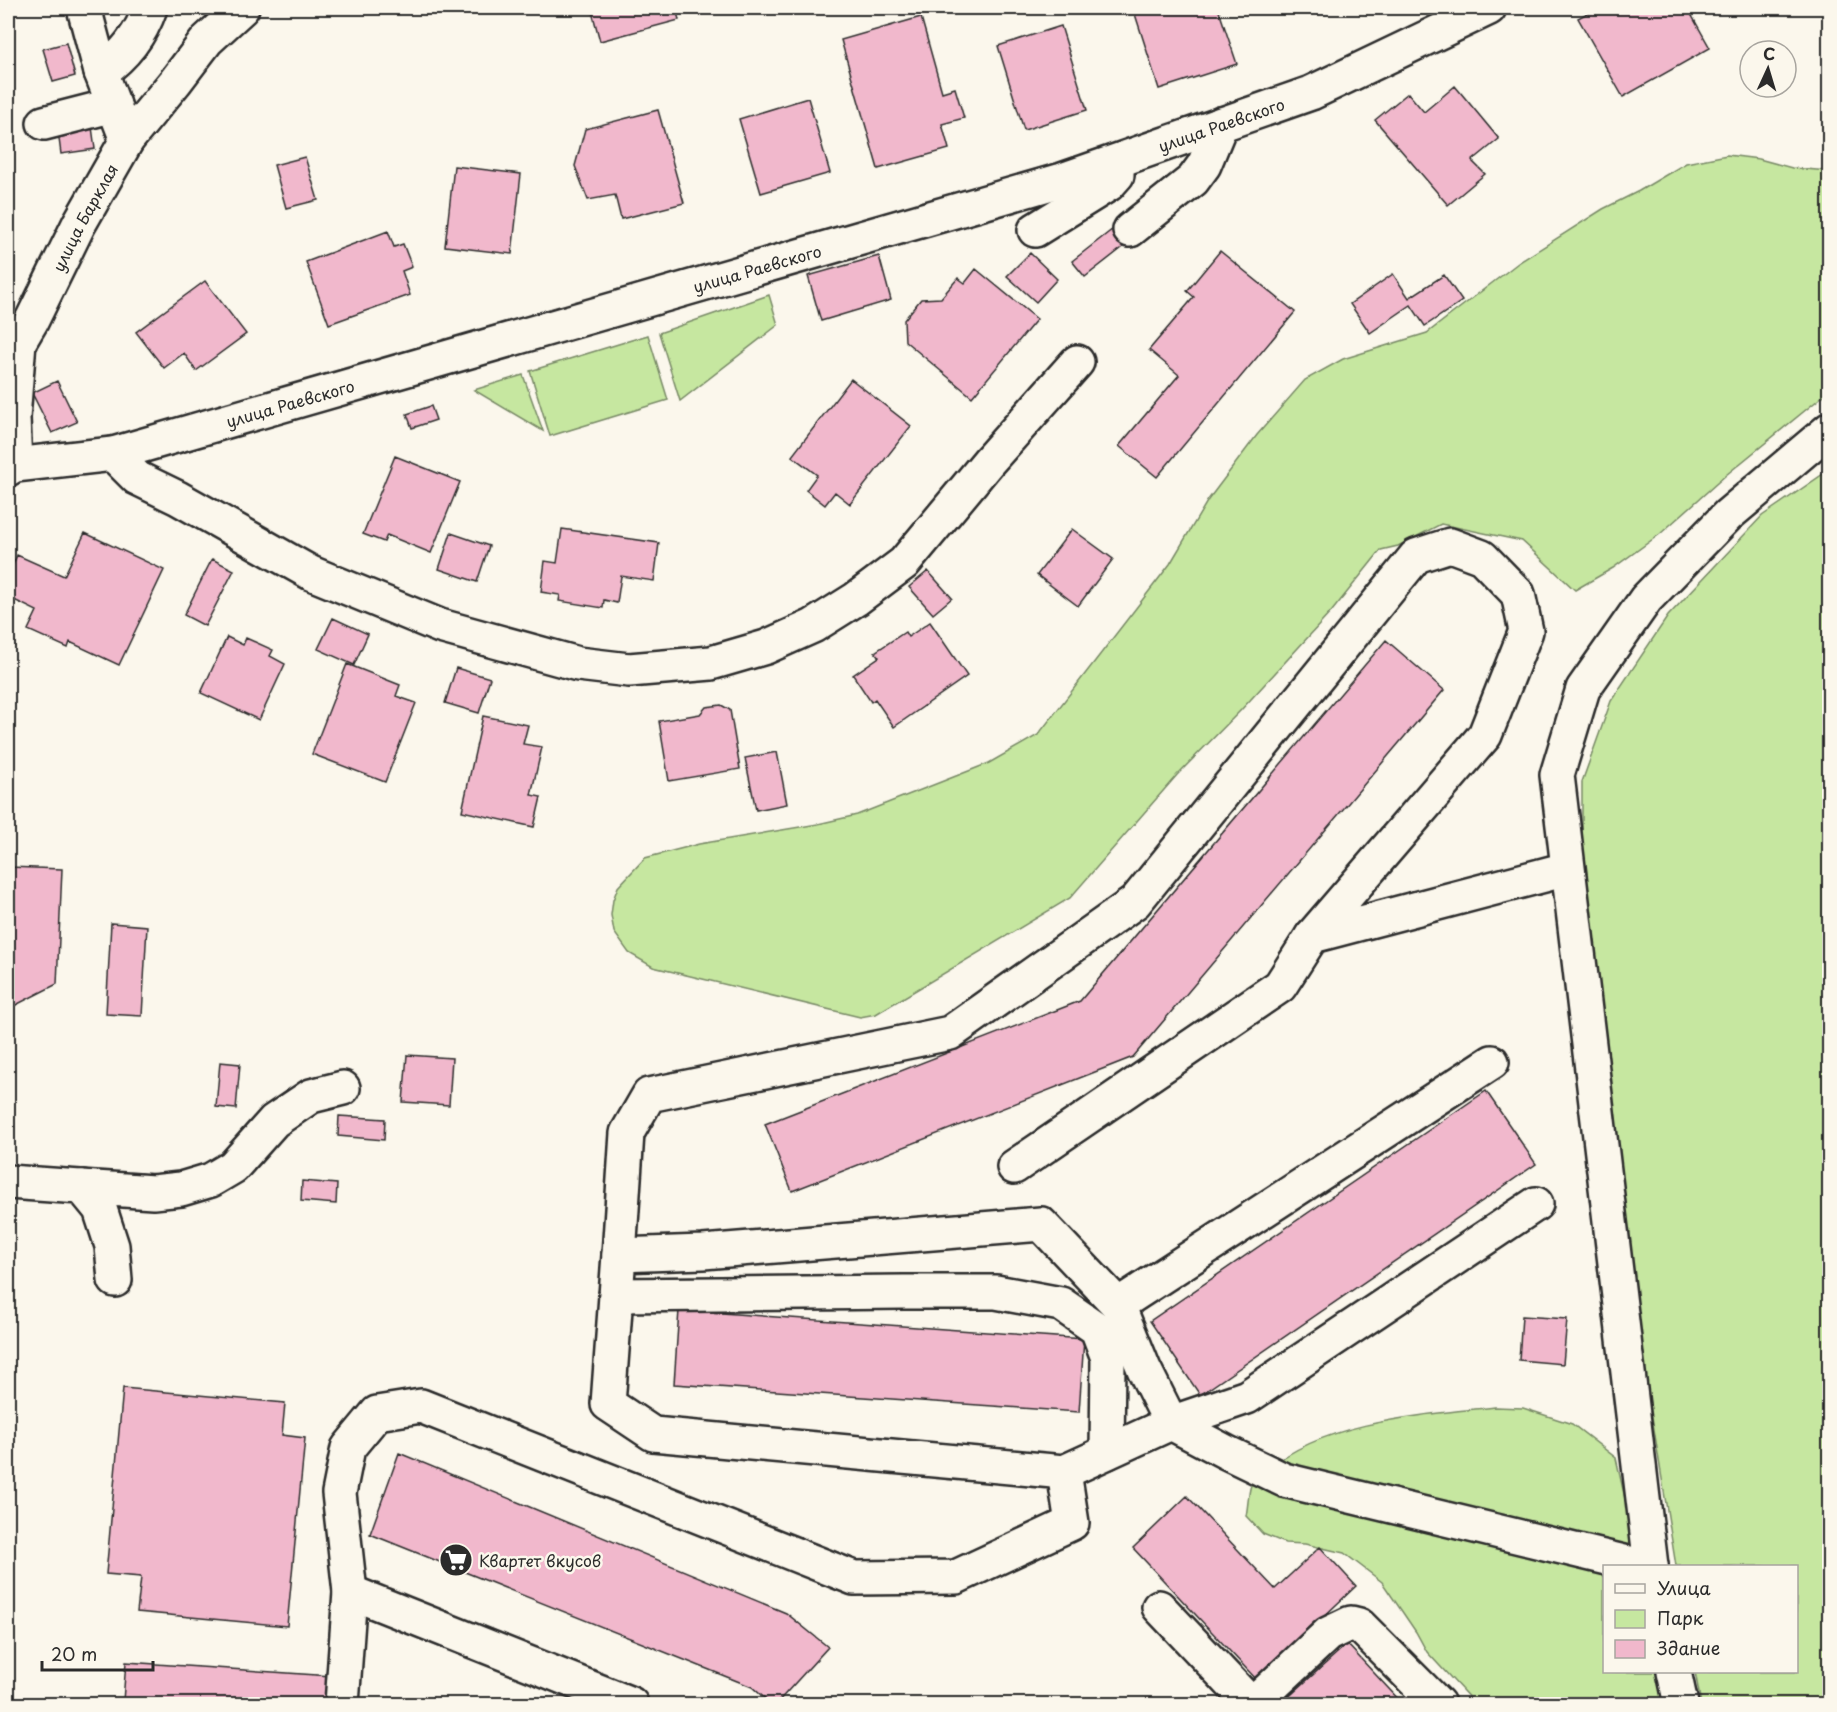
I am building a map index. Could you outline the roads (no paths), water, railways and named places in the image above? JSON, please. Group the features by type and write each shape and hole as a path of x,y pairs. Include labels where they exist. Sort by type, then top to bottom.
{"street":[{"path":"84,8 101,72 127,140"},
{"path":"101,72 114,63 135,38 150,8"},
{"name":"улица Барклая","path":"11,467 13,341 32,320 79,224 127,140 176,82 207,40 242,8"},
{"name":"улица Раевского","path":"11,467 113,454 1062,180 1311,93 1489,8"},
{"path":"44,123 114,105"},
{"path":"1130,230 1193,180 1204,165 1221,124"},
{"path":"1035,230 1109,184 1117,175 1117,161"},
{"path":"113,454 137,478 178,498 322,578 440,626 578,664 629,670 711,663 766,647 813,626 856,599 904,563 988,462 1077,362"},
{"path":"1651,1565 1557,775 1583,688 1646,599 1728,515 1830,429"},
{"path":"1014,1167 1280,986 1312,936 1485,735 1527,630 1518,594 1482,557 1450,545 1416,556 1135,902 950,1033 649,1095 627,1133 608,1404 653,1434 1064,1472 1171,1423 1247,1397 1536,1204"},
{"path":"1312,936 1567,869"},
{"path":"1118,1305 1492,1062"},
{"path":"8,1182 153,1192 181,1189 211,1180 233,1167 274,1121 311,1096 343,1088"},
{"path":"82,1187 100,1209 112,1246 115,1280"},
{"path":"620,1255 703,1252 1041,1224 1118,1305 1144,1369 1171,1423 1284,1480 1644,1565"},
{"path":"616,1295 996,1292 1061,1304 1096,1329 1108,1358 1107,1452"},
{"path":"342,1704 350,1592 339,1493 348,1448 377,1413 421,1406 854,1578 956,1577 1072,1523 1064,1472"},
{"path":"350,1592 631,1704"},
{"path":"1159,1607 1252,1704 1328,1634 1351,1623 1359,1625 1438,1704"},
{"path":"1674,1673 1680,1704"}],"place":[{"name":"Квартет вкусов","path":"456,1560"}]}
